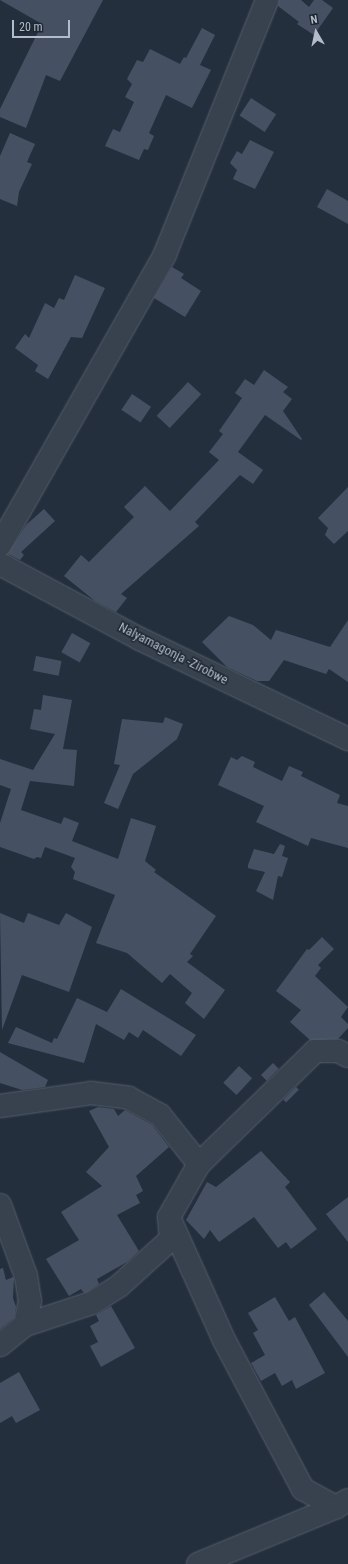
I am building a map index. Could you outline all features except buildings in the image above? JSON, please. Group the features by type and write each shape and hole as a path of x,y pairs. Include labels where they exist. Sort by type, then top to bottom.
{"street":[{"path":"0,545 165,254 268,0"},
{"name":"Nalyamagonja -Zirobwe","path":"0,564 140,639 348,739"},
{"path":"0,1345 25,1325 92,1303 119,1286 171,1240 169,1217 200,1164 315,1051 338,1051 348,1056"},
{"path":"0,1106 91,1093 129,1098 160,1115 200,1164"},
{"path":"0,1205 26,1276 30,1301 25,1325"},
{"path":"169,1217 224,1340 303,1490 342,1503"},
{"path":"198,1564 342,1503"}]}
